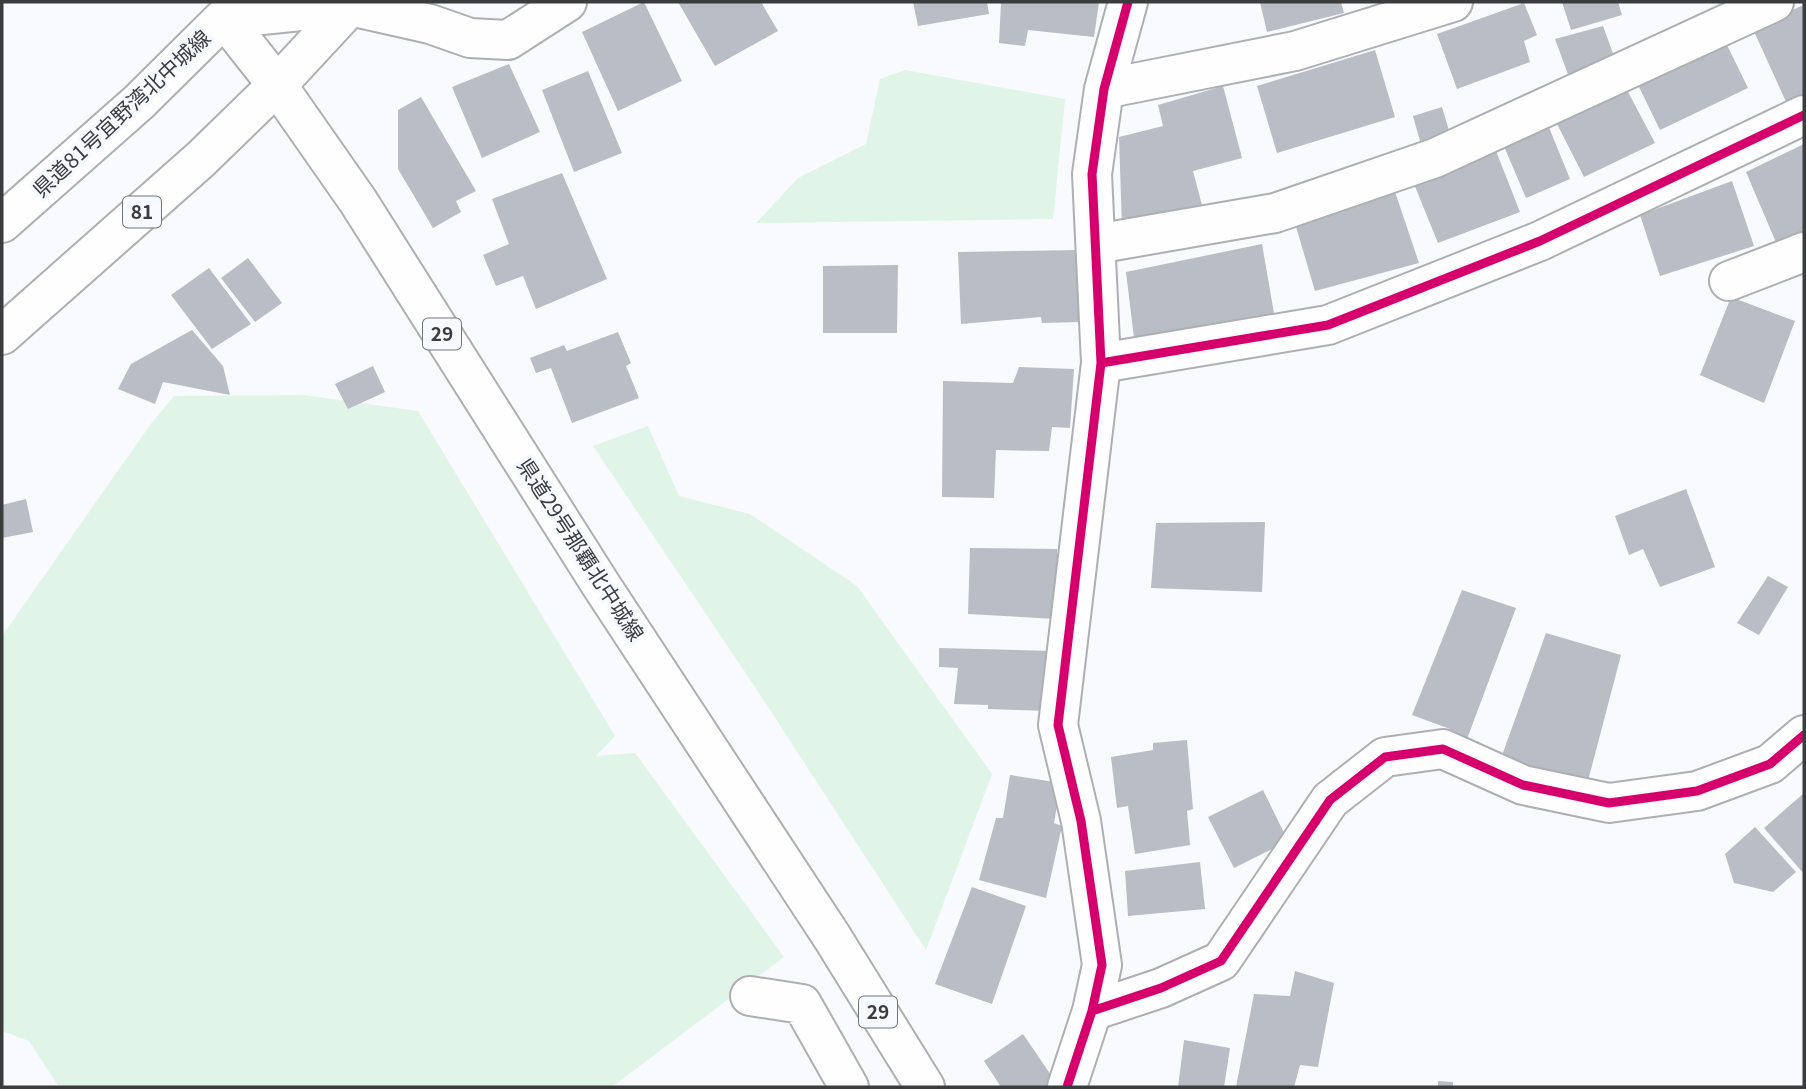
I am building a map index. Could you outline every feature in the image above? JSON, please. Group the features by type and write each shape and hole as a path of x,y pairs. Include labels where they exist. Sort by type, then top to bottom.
{"street":[{"path":"233,10 352,4 430,24 470,38 508,40 567,2"},
{"path":"1067,1087 1092,1011 1102,965 1081,821 1058,725 1101,363 1092,174 1104,89 1128,2"},
{"path":"1104,89 1295,51 1453,2"},
{"path":"1096,244 1275,213 1435,158 1774,2"},
{"name":"81","path":"2,335 191,168 277,86 352,4"},
{"name":"県道29号那覇北中城線","path":"233,10 277,86 358,201 601,585 832,937 925,1087"},
{"name":"県道81号宜野湾北中城線","path":"2,223 116,123 233,10"},
{"path":"1101,363 1328,325 1540,241 1804,116"},
{"path":"1729,281 1804,252"},
{"path":"1092,1011 1161,988 1221,961 1330,800 1385,757 1443,749 1523,785 1609,803 1696,791 1770,764 1804,735"},
{"path":"750,996 802,1004 849,1087"}],"green space":[{"path":"905,70 1065,99 1053,219 756,223 798,178 866,144 880,79"},
{"path":"304,395 418,411 615,736 596,756 635,753 784,957 612,1087 59,1087 29,1041 2,1031 2,636 150,425 174,396"},
{"path":"648,426 679,496 750,514 857,586 992,774 926,950 753,684 593,446"}],"building":[{"path":"644,2 682,81 618,111 582,32"},
{"path":"678,2 761,2 778,31 715,66"},
{"path":"913,2 987,2 989,14 918,26"},
{"path":"1001,2 1099,2 1094,37 1028,30 1025,46 999,43"},
{"path":"1260,2 1341,2 1344,13 1267,32"},
{"path":"1562,2 1618,2 1622,15 1571,30"},
{"path":"1524,3 1537,35 1524,41 1530,62 1457,89 1437,34"},
{"path":"1804,5 1804,97 1787,104 1752,27"},
{"path":"1603,26 1615,59 1569,77 1555,39"},
{"path":"1726,43 1748,88 1660,130 1638,85"},
{"path":"1375,50 1395,117 1277,153 1257,86"},
{"path":"509,64 540,132 482,158 452,87"},
{"path":"588,71 622,153 574,172 542,90"},
{"path":"1223,86 1242,158 1193,171 1202,205 1122,227 1119,137 1163,126 1158,105"},
{"path":"1627,90 1655,143 1584,177 1556,122"},
{"path":"421,97 476,191 456,201 461,212 433,228 398,169 398,110"},
{"path":"1442,107 1450,134 1420,141 1413,116"},
{"path":"1548,125 1570,179 1526,198 1503,144"},
{"path":"1804,144 1804,243 1781,254 1746,172"},
{"path":"1496,151 1520,212 1438,243 1414,184"},
{"path":"562,173 607,279 536,309 523,276 496,286 483,255 509,244 492,199"},
{"path":"1732,181 1754,246 1660,276 1640,215"},
{"path":"1394,189 1419,263 1315,291 1294,220"},
{"path":"1262,244 1275,319 1134,338 1126,272"},
{"path":"1079,250 1081,322 1042,323 1041,317 961,324 958,252"},
{"path":"248,258 282,303 255,322 221,278"},
{"path":"898,265 897,333 823,333 823,266"},
{"path":"209,268 251,324 212,349 171,295"},
{"path":"1731,297 1795,321 1764,403 1700,375"},
{"path":"192,330 223,366 230,395 163,382 155,404 118,389 131,364"},
{"path":"618,332 631,363 626,366 639,398 572,423 551,368 536,373 530,358 564,345 567,351"},
{"path":"373,366 385,392 348,409 335,384"},
{"path":"1019,367 1074,369 1070,428 1052,427 1049,451 996,450 994,498 942,497 943,381 1013,383"},
{"path":"1686,489 1715,567 1660,587 1643,549 1629,555 1615,516"},
{"path":"26,499 33,532 2,538 2,505"},
{"path":"1265,522 1262,592 1151,588 1156,523"},
{"path":"970,548 1057,549 1057,619 968,614"},
{"path":"1768,576 1788,587 1759,635 1737,623"},
{"path":"1462,590 1516,608 1464,747 1446,740 1450,729 1412,715"},
{"path":"1546,633 1621,655 1588,781 1500,761"},
{"path":"939,648 1054,651 1052,711 988,709 988,705 954,704 958,668 939,667"},
{"path":"1187,740 1193,809 1187,811 1190,845 1135,854 1128,806 1117,808 1111,757 1153,750 1153,743"},
{"path":"1010,775 1061,783 1054,823 1062,826 1046,898 979,880 996,818 1003,818"},
{"path":"1263,790 1288,841 1234,868 1208,817"},
{"path":"1804,793 1804,874 1764,828"},
{"path":"1755,827 1796,872 1773,892 1734,883 1725,854"},
{"path":"1200,862 1205,909 1128,916 1125,871"},
{"path":"972,887 1026,906 992,1004 935,984"},
{"path":"1295,971 1334,983 1318,1067 1300,1065 1294,1087 1236,1087 1254,994 1290,996"},
{"path":"1023,1034 1059,1087 1001,1087 984,1061"},
{"path":"1184,1040 1230,1048 1224,1087 1178,1087"},
{"path":"1438,1081 1453,1082 1453,1087 1438,1087"}],"cycle path":[{"path":"1092,1011 1102,965 1081,821 1058,725 1101,363 1092,174 1104,89 1128,2"},
{"path":"1101,363 1328,325 1540,241 1804,115"},
{"path":"1067,1087 1092,1011 1161,988 1221,961 1330,800 1385,757 1443,749 1523,785 1609,803 1697,791 1770,764 1804,735"}]}
